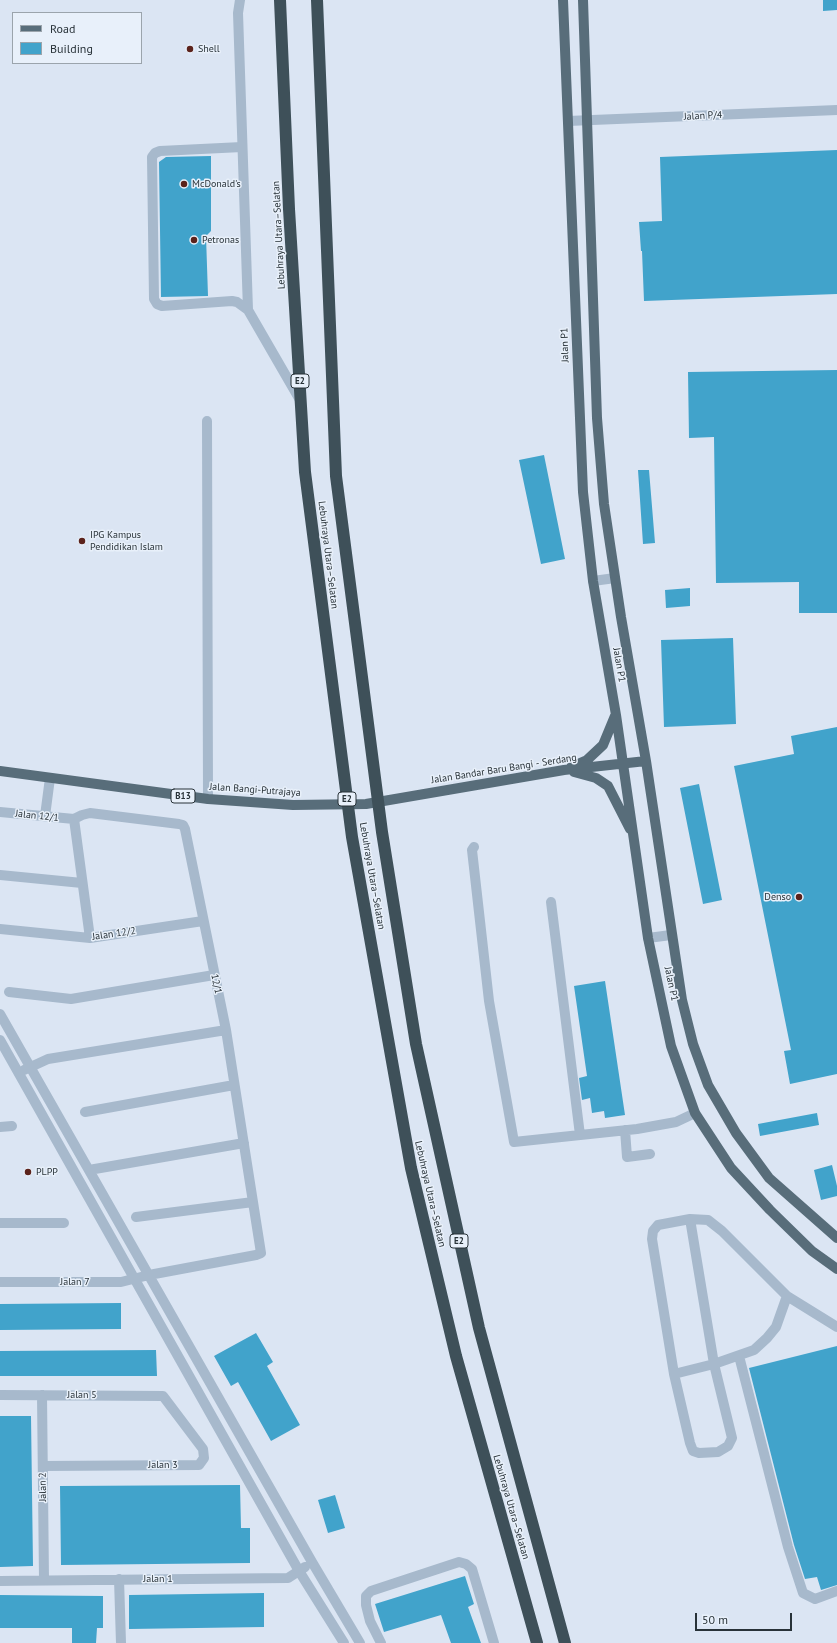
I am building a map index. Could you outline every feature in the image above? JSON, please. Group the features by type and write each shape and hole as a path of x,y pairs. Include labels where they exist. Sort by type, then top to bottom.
{"highway":[{"name":"Lebuhraya Utara–Selatan","path":"280,0 305,472 352,837 411,1168 456,1356 537,1643"},
{"name":"Lebuhraya Utara–Selatan","path":"317,0 336,476 382,832 416,1044 479,1328 565,1643"}],"main road":[{"name":"Jalan P1","path":"563,0 583,492 593,580 616,715 648,938 671,1046 695,1113 731,1168 770,1210 812,1251 837,1269"},
{"name":"Jalan P1","path":"583,0 597,418 604,504 646,761 682,1000 689,1029 708,1085 736,1132 769,1178 837,1238"},
{"path":"564,770 587,760 599,749 607,738 616,715"},
{"name":"Jalan Bandar Baru Bangi - Serdang","path":"366,804 564,770 646,761"},
{"path":"564,770 596,778 608,786 634,838"},
{"name":"Jalan Bangi-Putrajaya","path":"0,771 208,799 293,805 366,804"}],"street":[{"path":"240,0 238,13 248,310"},
{"name":"Jalan P/4","path":"568,121 837,110"},
{"path":"242,147 160,150 152,156 154,299 157,304 162,306 232,301 237,302 248,310 266,338 301,401"},
{"path":"207,421 208,799"},
{"path":"593,580 615,578"},
{"path":"45,816 50,778"},
{"name":"Jalan 12/1","path":"0,812 74,819"},
{"name":"12/1","path":"74,819 82,814 90,813 183,825 226,1030 253,1202"},
{"path":"74,819 90,938"},
{"path":"474,846 472,850 489,1002 514,1142 625,1130 676,1122 695,1113"},
{"path":"0,875 82,883"},
{"path":"551,902 580,1135"},
{"name":"Jalan 12/2","path":"0,929 90,938 203,921"},
{"path":"648,938 671,935"},
{"path":"9,992 71,999 214,975"},
{"path":"0,1015 312,1562 360,1643"},
{"path":"18,1073 48,1059 226,1030"},
{"path":"0,1040 299,1571 344,1643"},
{"path":"85,1112 234,1085"},
{"path":"0,1127 12,1126"},
{"path":"625,1130 627,1157 650,1154"},
{"path":"88,1170 244,1144"},
{"path":"136,1217 253,1202"},
{"name":"Jalan 7","path":"0,1282 120,1282 149,1275 256,1256 260,1253 253,1202"},
{"path":"690,1219 714,1364 732,1438 728,1446 718,1452 699,1453 694,1451 690,1444 674,1374 652,1239 653,1231 658,1225 690,1219 708,1220 722,1231 787,1296 837,1327"},
{"path":"0,1223 64,1223"},
{"path":"674,1374 714,1364 754,1350 776,1327 787,1296"},
{"path":"739,1356 788,1547 803,1593 815,1600 837,1591"},
{"name":"Jalan 5","path":"0,1395 163,1396"},
{"name":"Jalan 2","path":"42,1395 44,1580"},
{"name":"Jalan 3","path":"43,1466 199,1465 204,1458 203,1449 163,1396"},
{"name":"Jalan 1","path":"0,1581 288,1578 312,1562"},
{"path":"380,1643 370,1621 366,1605 366,1596 371,1591 460,1562 466,1564 472,1569 494,1643"},
{"path":"119,1579 121,1643"}],"building":[{"path":"823,0 837,0 837,10 823,11"},
{"path":"837,150 837,294 644,301 639,222 662,221 660,157"},
{"path":"211,156 211,231 206,236 208,296 161,297 159,162 166,157"},
{"path":"837,370 837,613 799,613 799,582 716,583 714,437 689,438 688,372"},
{"path":"544,455 565,559 541,564 519,460"},
{"path":"638,470 649,470 655,543 643,544"},
{"path":"690,588 690,606 666,608 665,590"},
{"path":"733,638 736,724 664,727 661,640"},
{"name":"Denso","path":"837,727 837,1074 790,1084 784,1051 791,1050 734,766 794,754 791,736"},
{"path":"699,784 722,900 703,904 680,788"},
{"path":"605,981 625,1115 605,1118 604,1111 592,1113 590,1098 582,1100 579,1078 587,1076 574,986"},
{"path":"817,1113 819,1125 760,1136 758,1124"},
{"path":"832,1165 837,1186 837,1196 821,1200 814,1170"},
{"path":"121,1303 121,1329 0,1330 0,1304"},
{"path":"256,1333 273,1362 267,1366 300,1425 271,1441 238,1382 231,1386 214,1356"},
{"path":"837,1346 837,1585 821,1590 817,1577 805,1579 794,1545 749,1368"},
{"path":"156,1350 157,1376 0,1376 0,1351"},
{"path":"0,1416 31,1416 33,1566 0,1567"},
{"path":"240,1485 241,1528 250,1528 250,1563 61,1565 60,1486"},
{"path":"335,1495 345,1528 328,1533 318,1500"},
{"path":"465,1576 474,1604 468,1607 481,1643 451,1643 441,1615 384,1632 375,1604"},
{"path":"264,1593 264,1627 129,1629 129,1595"},
{"path":"0,1595 103,1596 103,1628 97,1628 96,1643 72,1643 72,1628 0,1628"}],"place":[{"name":"Shell","path":"190,49"},
{"name":"McDonald's","path":"184,184"},
{"name":"Petronas","path":"194,240"},
{"name":"IPG Kampus Pendidikan Islam","path":"82,541"},
{"name":"Denso","path":"799,897"},
{"name":"PLPP","path":"28,1172"}]}
